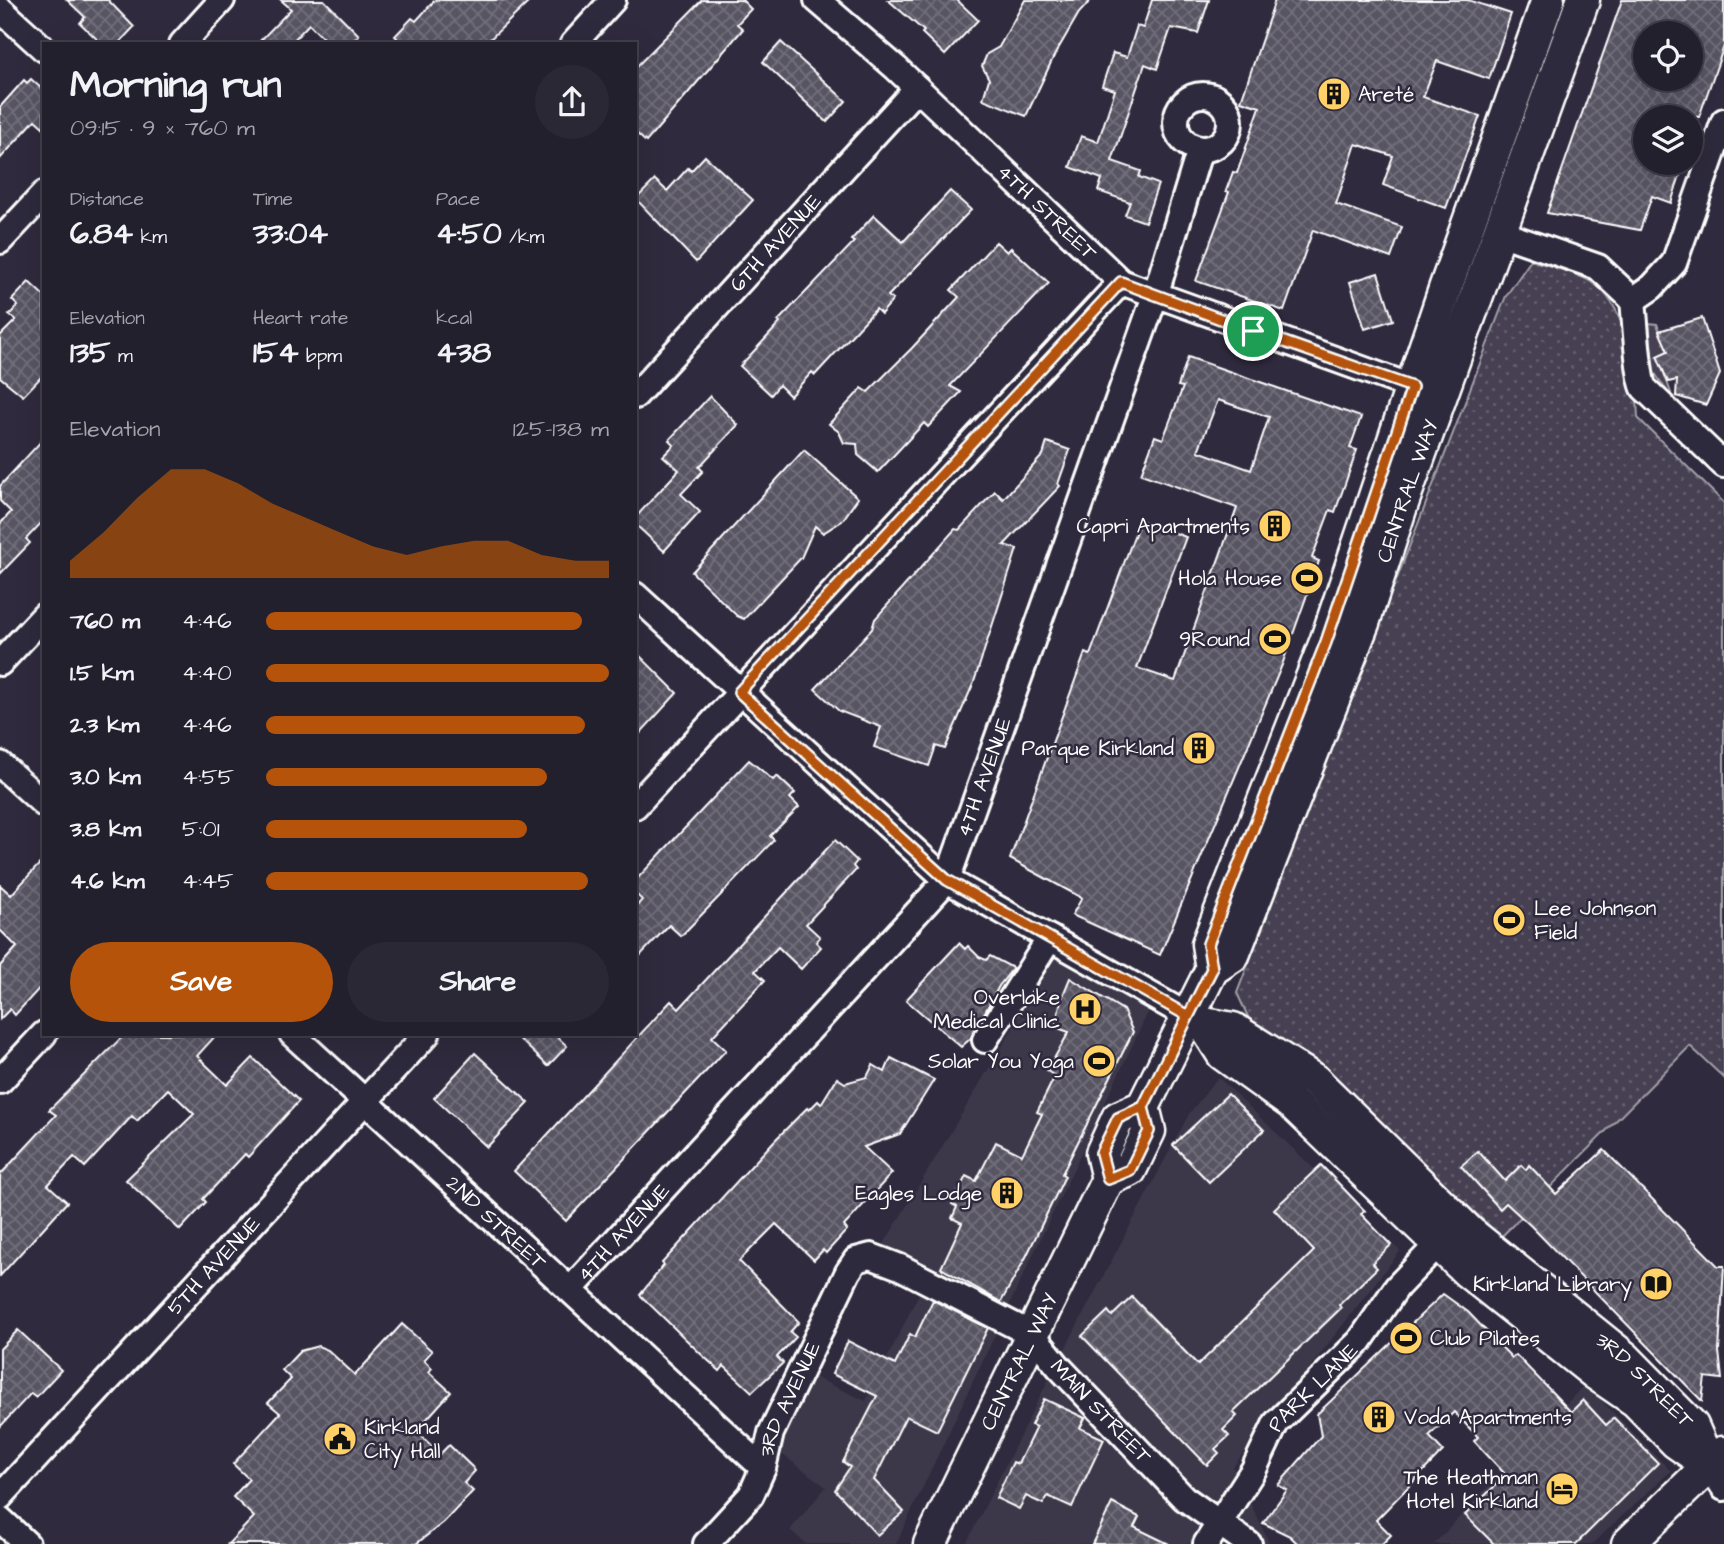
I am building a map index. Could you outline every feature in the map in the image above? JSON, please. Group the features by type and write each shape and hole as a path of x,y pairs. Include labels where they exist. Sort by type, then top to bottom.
{"main road":[{"name":"CENTRAL WAY","path":"1426,392 1469,224 1548,0"},
{"name":"CENTRAL WAY","path":"930,1544 1108,1179 1130,1170 1149,1131 1143,1107 1196,1020 1212,969 1208,944 1426,392 1500,233 1583,0"},
{"path":"1469,224 1500,233"},
{"name":"3RD STREET","path":"1196,1020 1223,1054 1293,1104 1437,1245 1558,1343 1636,1401 1676,1442 1719,1468"},
{"name":"3RD STREET","path":"1196,1020 1233,1029 1314,1080 1471,1233 1625,1358 1692,1426 1719,1468"},
{"path":"1628,1544 1719,1468"}],"street":[{"path":"184,42 222,0"},
{"path":"575,42 613,0"},
{"name":"4TH STREET","path":"817,0 917,88 1121,282 1426,392"},
{"path":"0,9 42,47"},
{"name":"6TH AVENUE","path":"637,394 917,88"},
{"path":"1201,91 1225,106 1230,123 1224,140 1217,145 1200,149 1185,142 1177,126 1180,109 1201,91"},
{"path":"1633,300 1652,287 1674,263 1724,121"},
{"name":"4TH AVENUE","path":"570,1289 947,880 1155,296 1200,149"},
{"path":"0,241 42,196"},
{"path":"1500,233 1598,267 1633,300 1640,361 1639,379 1660,404 1724,465"},
{"path":"637,804 1121,282"},
{"name":"3RD STREET","path":"637,597 947,880 1196,1020"},
{"path":"0,663 42,618"},
{"path":"0,764 42,802"},
{"path":"985,1040 1050,938"},
{"path":"0,1081 42,1036"},
{"name":"2ND STREET","path":"294,1036 763,1468"},
{"name":"5TH AVENUE","path":"0,1497 425,1036"},
{"name":"PARK LANE","path":"1212,1534 1254,1469 1276,1423 1360,1341 1397,1287 1437,1245"},
{"name":"MAIN STREET","path":"871,1256 900,1267 1033,1335 1059,1367 1184,1498 1212,1534 1249,1544"},
{"name":"3RD AVENUE","path":"706,1544 751,1496 763,1468 771,1433 848,1272 856,1260 871,1256"},
{"path":"0,1519 27,1544"}],"shaded area":[{"path":"1531,260 1567,271 1588,280 1602,290 1613,304 1628,341 1638,418 1724,503 1724,1078 1690,1046 1501,1237 1343,1089 1326,1067 1249,1019 1237,993 1506,296"},
{"path":"1649,323 1657,324 1668,351 1658,356 1671,393 1669,394 1654,372"},
{"path":"1056,956 1149,1010 896,1544 806,1544 790,1530 826,1487 775,1449 812,1376 866,1401 930,1271 881,1249"},
{"path":"1218,1077 1400,1251 1233,1467 1270,1544 966,1544 1040,1396 1189,1114"},
{"name":"The Heathman Hotel Kirkland","path":"1585,1384 1671,1471 1592,1544 1434,1544"}],"building":[{"path":"67,0 108,0 134,27 120,42 100,42 80,23 85,17"},
{"path":"281,0 324,0 359,35 353,42 327,42 309,24 292,42 259,42 291,9"},
{"path":"435,0 531,0 487,42 401,42 395,36 412,18 416,21"},
{"path":"702,0 742,0 751,9 737,24 743,29 646,142 637,134 637,66"},
{"path":"888,0 957,0 978,20 945,55 922,33 924,31"},
{"path":"1025,0 1091,0 1079,13 1054,56 1026,116 983,99 989,79 982,66 987,54 999,47"},
{"path":"1152,0 1209,0 1198,33 1171,28 1157,69 1145,64 1112,161 1141,171 1139,177 1158,184 1145,222 1125,215 1130,202 1098,191 1102,179 1070,167 1081,136 1098,142 1115,90 1102,86 1113,53 1127,57 1137,26 1143,28"},
{"name":"Areté","path":"1275,0 1468,0 1511,14 1489,79 1437,61 1423,97 1480,116 1446,208 1383,185 1393,156 1356,144 1336,204 1402,227 1391,258 1313,230 1284,311 1196,281 1229,192 1226,191 1233,172 1237,173 1260,107 1241,101"},
{"path":"1622,0 1724,0 1724,46 1703,106 1633,105 1633,175 1680,175 1671,203 1652,196 1640,230 1547,213"},
{"path":"781,42 846,101 827,122 763,62"},
{"path":"31,79 42,89 42,126 35,120 0,159 0,107 24,80 27,83"},
{"path":"705,156 753,200 696,262 637,200 655,180 667,191 688,168 691,171"},
{"path":"950,191 971,210 888,296 893,300 881,314 876,309 815,375 812,372 790,396 779,385 771,395 740,366 780,323 778,321 854,242 851,240 874,215 903,242"},
{"path":"996,242 1007,252 1011,248 1049,283 950,386 961,392 928,427 924,423 878,472 858,455 857,444 844,443 839,432 829,424 862,388 868,392 959,297 951,290"},
{"path":"1378,273 1393,320 1365,329 1350,282"},
{"path":"29,282 42,294 42,376 23,396 0,377 0,336 16,320 9,315 18,306 12,300"},
{"path":"1702,318 1720,374 1706,405 1676,396 1677,380 1668,382 1657,356 1668,351 1659,331"},
{"path":"1188,357 1361,417 1350,448 1357,450 1335,512 1330,510 1312,558 1319,561 1282,665 1160,955 1072,915 1082,898 1010,859 1085,653 1090,655 1140,520 1186,537 1137,668 1175,681 1237,508 1141,474 1155,436 1163,439 1183,387 1178,386","holes":["1218,400 1269,417 1251,470 1198,451"]},
{"path":"710,396 738,425 699,467 703,471 681,494 700,512 664,551 637,526 637,516 679,470 663,456 674,445 669,440"},
{"path":"42,440 42,522 26,539 30,543 0,574 0,524 11,512 0,501 0,486"},
{"path":"1047,442 1070,450 1058,484 1060,486 1004,545 1017,549 974,682 945,749 936,746 929,766 874,747 881,727 839,711 815,689 872,629 875,619 955,529 959,530 995,491 1003,499 1043,455"},
{"path":"804,450 858,498 842,521 823,533 815,526 801,558 744,619 737,616 692,572"},
{"path":"637,653 677,693 637,737"},
{"path":"749,760 773,780 777,776 795,793 790,798 799,807 770,836 774,840 681,936 669,925 637,959 637,906 642,900 637,895 637,879"},
{"path":"835,840 857,861 853,866 856,870 806,924 820,937 816,942 821,947 801,969 778,947 755,971 765,980 712,1037 726,1050 566,1221 514,1171 671,1001 679,1009"},
{"path":"42,861 42,985 15,1015 10,1009 0,1019 0,966 17,947 0,930 0,885 11,895"},
{"path":"959,943 965,949 968,946 979,957 986,960 990,956 1013,968 999,986 971,1038 961,1047 906,1000"},
{"path":"1070,978 1123,1010 1133,1032 1062,1174 1065,1176 1026,1257 1001,1302 941,1268 962,1223 952,1218 957,1207 952,1204 966,1176 976,1181 996,1142 1022,1155 1042,1114 1037,1112 1055,1076 1047,1071 1069,1032 1055,1027 1061,1000"},
{"path":"123,1036 215,1036 197,1056 227,1085 253,1058 299,1101 248,1157 245,1154 203,1199 206,1202 180,1230 126,1180 194,1114 168,1089 137,1121 132,1116 85,1167 74,1157 48,1185 67,1202 0,1276 0,1175 56,1115 49,1110"},
{"path":"516,1036 556,1036 567,1046 548,1066"},
{"path":"475,1053 529,1103 487,1147 434,1098"},
{"path":"891,1058 934,1080 900,1134 864,1147 892,1173 844,1226 847,1230 826,1253 823,1250 814,1260 776,1224 739,1261 799,1322 790,1332 796,1337 777,1357 783,1363 752,1392 724,1366 720,1371 640,1295 664,1265 662,1263 775,1140 807,1108 809,1110 818,1101 821,1104 837,1078 845,1083 867,1077 873,1065 885,1072"},
{"path":"1228,1094 1264,1130 1209,1182 1173,1145"},
{"name":"Kirkland Library","path":"1604,1150 1718,1266 1724,1266 1719,1351 1722,1379 1705,1377 1702,1401 1531,1226 1506,1203 1500,1209 1461,1166 1478,1151 1505,1181 1521,1165 1526,1170 1529,1165 1556,1194"},
{"path":"1321,1165 1365,1211 1361,1214 1391,1245 1372,1263 1377,1268 1339,1305 1341,1308 1233,1412 1237,1416 1223,1430 1229,1436 1215,1449 1219,1453 1207,1465 1082,1336 1108,1311 1112,1316 1132,1297 1198,1365 1314,1251 1274,1209"},
{"name":"Voda Apartments","path":"1443,1294 1468,1312 1512,1358 1516,1355 1571,1412 1583,1400 1606,1425 1614,1418 1658,1463 1576,1544 1494,1544 1465,1515 1506,1475 1474,1441 1478,1437 1454,1412 1429,1436 1443,1451 1376,1520 1391,1535 1382,1544 1298,1544 1290,1536 1263,1523 1287,1490 1278,1485 1321,1436 1317,1414"},
{"path":"933,1300 988,1328 937,1431 906,1416 874,1480 904,1512 877,1535 835,1490 850,1467 843,1462 877,1396 832,1374 848,1341 895,1365 910,1334 915,1337"},
{"name":"Kirkland City Hall","path":"402,1324 432,1351 424,1360 432,1368 429,1372 451,1392 416,1431 440,1454 449,1445 472,1467 475,1471 464,1483 473,1491 444,1522 416,1544 228,1544 254,1517 233,1497 249,1479 233,1464 280,1413 268,1403 291,1379 282,1370 300,1351 318,1346 328,1350 355,1375"},
{"path":"18,1330 61,1370 36,1397 31,1393 0,1427 0,1349"},
{"path":"1044,1399 1085,1418 1080,1428 1104,1439 1072,1507 1048,1496 1043,1504 1026,1496 1019,1509 996,1498 1013,1462 1018,1464 1036,1427 1031,1425"},
{"path":"1112,1503 1139,1517 1134,1527 1169,1544 1092,1544"}],"place":[{"name":"Areté","path":"1334,94"},
{"name":"Capri Apartments","path":"1275,526"},
{"name":"Hola House","path":"1307,578"},
{"name":"9Round","path":"1275,639"},
{"name":"Parque Kirkland","path":"1199,748"},
{"name":"Lee Johnson Field","path":"1509,920"},
{"name":"Overlake Medical Clinic","path":"1085,1009"},
{"name":"Solar You Yoga","path":"1099,1061"},
{"name":"Eagles Lodge","path":"1007,1193"},
{"name":"Kirkland Library","path":"1656,1284"},
{"name":"Club Pilates","path":"1406,1338"},
{"name":"Voda Apartments","path":"1379,1417"},
{"name":"Kirkland City Hall","path":"340,1439"},
{"name":"The Heathman Hotel Kirkland","path":"1562,1489"}],"route":[{"path":"1253,331 1121,282 739,692 947,880 1188,1016 1143,1107 1149,1131 1130,1170 1108,1179 1101,1153 1118,1118 1143,1107 1212,969 1208,944 1326,642 1412,387 1253,331"}]}
